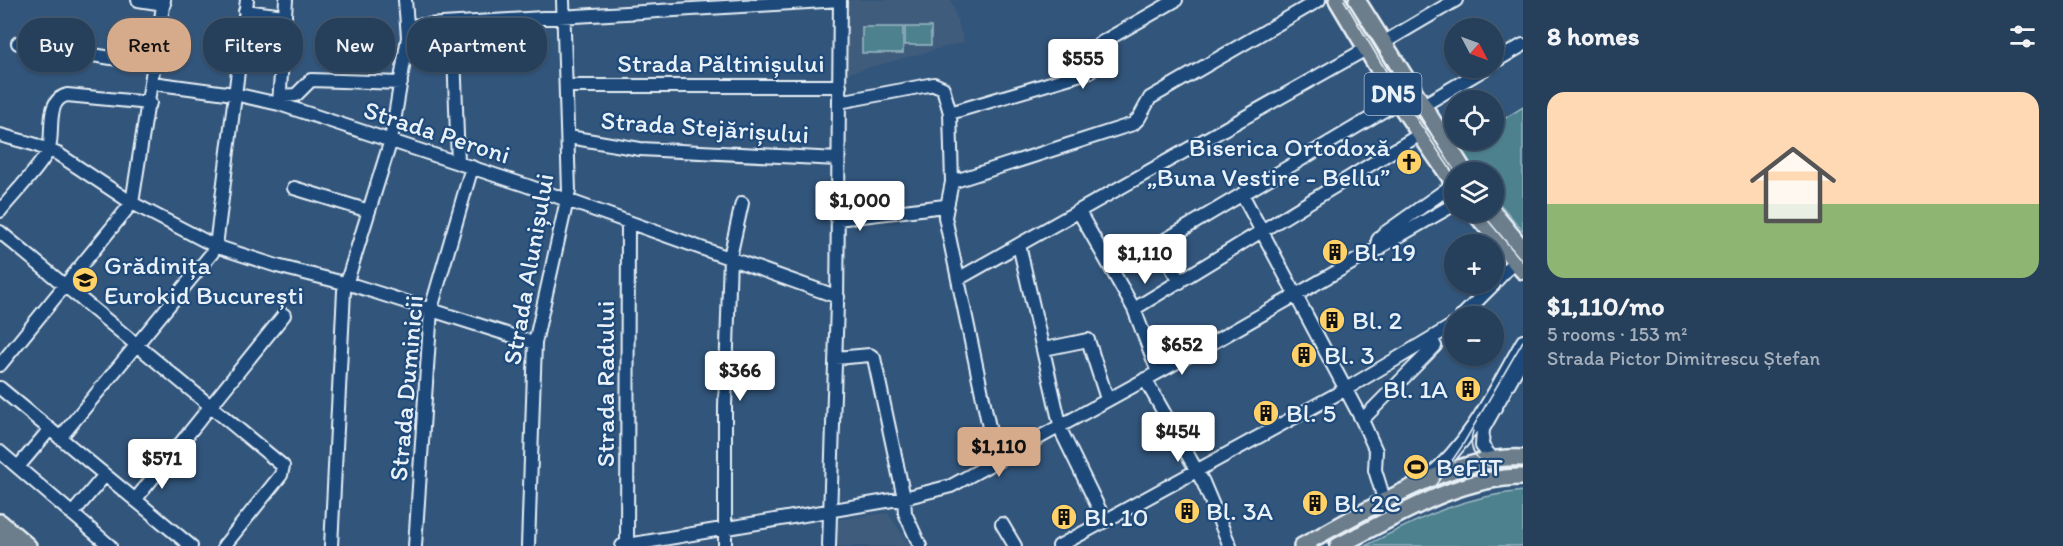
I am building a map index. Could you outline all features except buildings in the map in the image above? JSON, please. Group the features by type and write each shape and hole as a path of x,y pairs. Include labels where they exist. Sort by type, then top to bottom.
{"main road":[{"name":"DN5","path":"1337,0 1398,102 1444,169"},
{"name":"DN5","path":"1359,1 1458,162"},
{"path":"1482,222 1519,266"},
{"path":"1501,222 1523,249"},
{"path":"1302,546 1415,487 1462,466 1493,459 1523,458"},
{"path":"1338,546 1459,488 1490,480 1523,477"},
{"path":"0,522 28,546"},
{"path":"0,539 9,546"}],"street":[{"path":"138,0 164,2 162,18"},
{"path":"286,0 279,100 296,95 311,80 401,83"},
{"path":"405,0 408,18"},
{"name":"Strada Alunișului","path":"528,546 535,343 568,200 569,137 563,0"},
{"path":"547,18 840,0 836,358 829,546"},
{"path":"950,113 1091,71 1095,66 1095,50 1099,44 1176,0"},
{"path":"952,182 1133,124 1150,98 1319,0"},
{"path":"1383,43 1456,0"},
{"path":"18,467 55,434 137,345 212,253 215,246 246,5 285,16"},
{"path":"331,546 343,302 346,283 391,140 407,40"},
{"path":"1504,56 1523,45"},
{"path":"958,279 1366,49"},
{"path":"0,364 132,203 154,72"},
{"path":"455,72 458,163"},
{"path":"1422,106 1469,78"},
{"name":"Strada Peroni","path":"152,83 279,100 730,257 837,297"},
{"path":"839,102 937,84 943,88 950,113 952,182 945,206 945,216 990,432 999,461"},
{"name":"Strada Păltinișului","path":"567,86 840,86"},
{"path":"0,211 49,150 54,105 63,96 150,103"},
{"path":"1180,282 1160,248 1160,243 1398,102"},
{"path":"0,135 49,150 132,203 215,246 277,266 346,283 535,343"},
{"path":"1134,309 1419,135"},
{"name":"Strada Stejărișului","path":"569,137 640,149 838,159"},
{"name":"Strada Duminicii","path":"415,546 431,309 472,167"},
{"path":"294,188 369,211"},
{"path":"1380,249 1378,240 1382,235 1444,192"},
{"path":"1242,194 1362,420 1376,451 1375,470 1383,496 1388,501"},
{"path":"725,546 725,406 730,257 742,203"},
{"path":"837,219 945,206"},
{"path":"622,546 725,527 830,512 904,498 951,486 1380,249 1444,211"},
{"path":"1079,212 1134,309 1158,372"},
{"name":"Strada Radului","path":"627,546 628,222"},
{"path":"0,232 137,345 209,408 280,463 283,469 224,546"},
{"path":"1019,245 1063,438 1105,520"},
{"path":"1504,276 1519,266"},
{"path":"1472,306 1483,294"},
{"path":"135,500 284,315"},
{"path":"1059,546 1346,389 1444,331"},
{"path":"1362,420 1435,346 1431,339"},
{"path":"1044,349 1088,340 1107,399"},
{"path":"1415,487 1442,465 1477,421 1523,341"},
{"path":"836,358 870,355 874,358 904,498 904,513 920,546"},
{"path":"1493,459 1482,446 1483,429 1523,358"},
{"path":"1145,379 1196,471 1230,546"},
{"path":"0,388 191,546"},
{"path":"0,452 110,546"},
{"path":"72,514 105,475"},
{"path":"1002,524 1015,546"}],"shaded area":[{"path":"845,0 951,0 964,42 845,74"},
{"path":"888,513 910,546 834,546 834,520"}],"green space":[{"path":"862,27 903,27 903,53 862,53"},
{"path":"905,27 931,27 931,45 905,45"},
{"path":"1523,107 1523,231 1504,209 1504,162 1467,162 1458,150 1504,150 1504,119"},
{"path":"1523,491 1523,546 1365,546 1441,510 1480,498"}],"tram line":[{"path":"1344,0 1396,88 1446,162"},
{"path":"1489,222 1523,262"},
{"path":"1435,486 1462,446 1523,341"},
{"path":"1473,431 1473,450 1479,460 1496,468"},
{"path":"1317,546 1390,506 1443,483 1470,474 1523,467"}],"place":[{"name":"Biserica Ortodoxă „Buna Vestire - Bellu”","path":"1409,162"},
{"name":"Bl. 19","path":"1335,252"},
{"name":"Grădinița Eurokid București","path":"85,280"},
{"name":"Bl. 2","path":"1332,320"},
{"name":"Bl. 3","path":"1304,355"},
{"name":"Bl. 1A","path":"1468,389"},
{"name":"Bl. 5","path":"1266,413"},
{"name":"BeFIT","path":"1416,467"},
{"name":"Bl. 2C","path":"1315,503"},
{"name":"Bl. 3A","path":"1187,511"},
{"name":"Bl. 10","path":"1064,517"}]}
